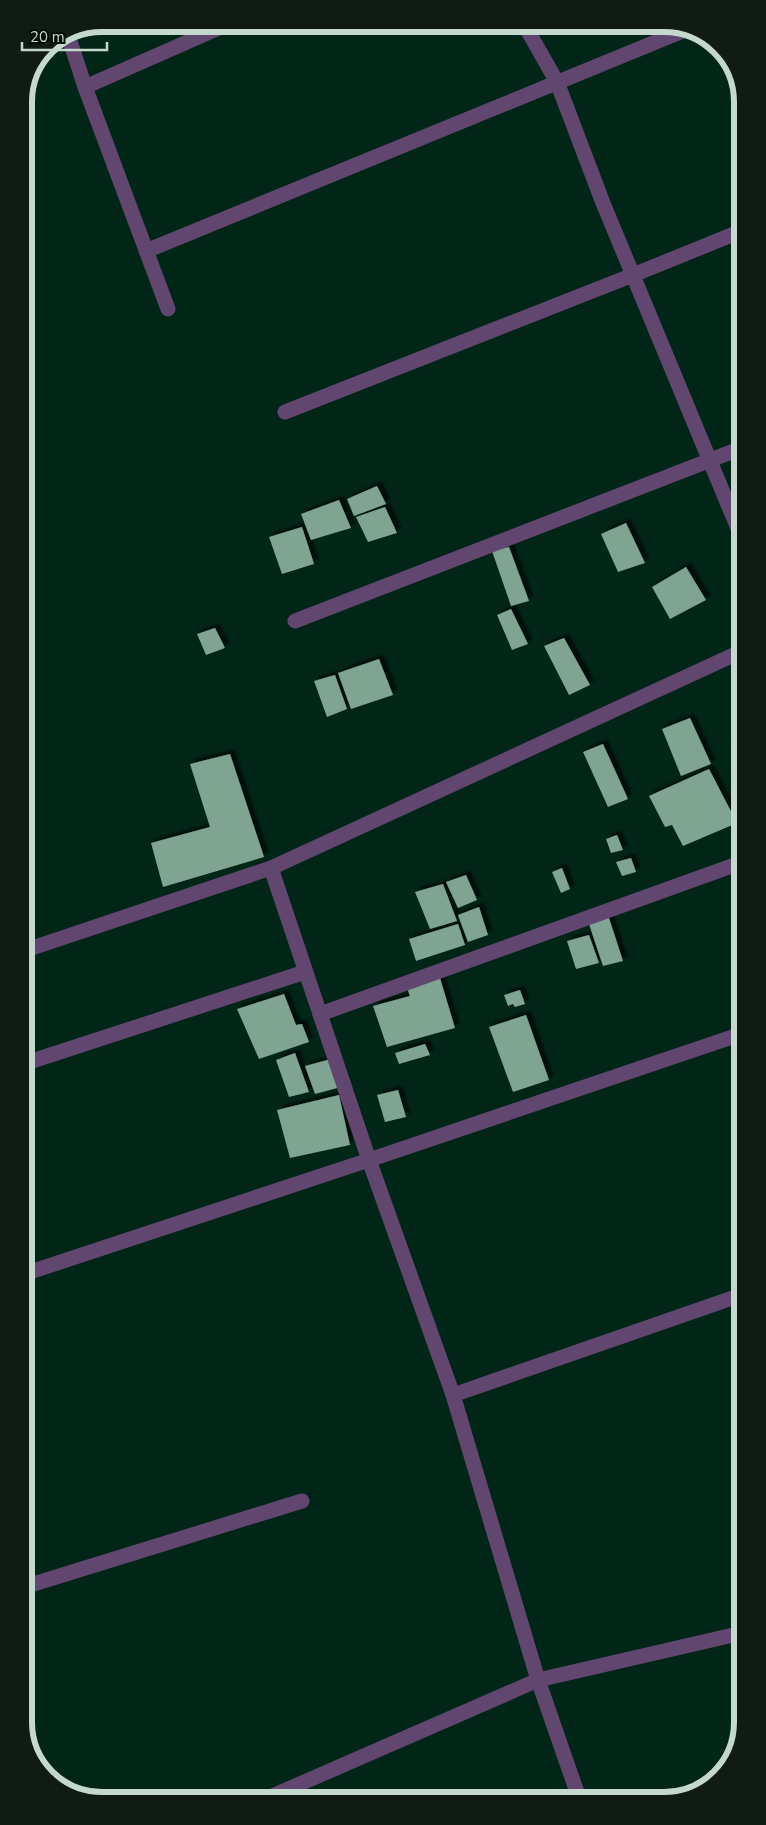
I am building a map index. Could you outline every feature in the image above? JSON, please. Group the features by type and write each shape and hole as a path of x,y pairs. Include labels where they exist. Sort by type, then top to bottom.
{"street":[{"path":"85,87 209,32"},
{"path":"529,33 557,82 633,276 734,519"},
{"path":"146,251 676,34"},
{"path":"70,41 85,87 168,309"},
{"path":"285,412 633,276 734,234"},
{"path":"295,621 734,451"},
{"path":"32,948 271,868 734,655"},
{"path":"320,1014 734,865"},
{"path":"271,868 369,1160 453,1395 538,1680 577,1792"},
{"path":"32,1061 305,972"},
{"path":"32,1270 369,1160 734,1036"},
{"path":"453,1395 734,1297"},
{"path":"32,1585 302,1501"},
{"path":"281,1792 538,1680 734,1634"}],"building":[{"path":"377,486 386,504 354,516 347,499"},
{"path":"339,500 351,528 311,540 301,514"},
{"path":"385,507 397,533 368,542 356,517"},
{"path":"626,523 645,563 618,572 601,534"},
{"path":"302,527 314,564 282,574 269,537"},
{"path":"509,547 529,601 511,606 492,551"},
{"path":"686,567 706,600 670,619 652,587"},
{"path":"511,609 528,644 512,650 497,615"},
{"path":"215,628 225,648 206,655 197,634"},
{"path":"564,638 590,685 569,695 544,646"},
{"path":"379,659 393,695 351,709 338,673"},
{"path":"335,675 347,709 327,717 314,681"},
{"path":"690,718 711,764 681,776 662,729"},
{"path":"603,744 628,799 608,807 583,752"},
{"path":"230,754 264,857 163,887 151,843 210,827 190,764"},
{"path":"709,769 734,817 734,824 683,846 672,825 665,827 649,796"},
{"path":"617,835 623,850 611,853 606,839"},
{"path":"631,858 636,872 622,876 616,862"},
{"path":"562,868 570,889 561,893 552,872"},
{"path":"466,875 477,900 458,908 446,882"},
{"path":"443,884 457,921 430,929 415,892"},
{"path":"479,907 488,935 468,942 458,915"},
{"path":"608,915 623,961 603,966 588,921"},
{"path":"458,924 465,945 416,961 409,939"},
{"path":"589,935 599,963 576,969 567,941"},
{"path":"440,978 455,1028 387,1047 373,1006 410,996 407,988"},
{"path":"520,990 525,1004 515,1007 513,1004 508,1006 504,995"},
{"path":"284,994 296,1025 302,1024 309,1042 259,1059 237,1009"},
{"path":"526,1015 549,1080 513,1092 489,1027"},
{"path":"425,1044 430,1055 399,1064 395,1053"},
{"path":"295,1053 309,1092 289,1097 276,1060"},
{"path":"331,1059 341,1087 315,1094 305,1066"},
{"path":"398,1090 406,1117 385,1122 377,1095"},
{"path":"339,1095 350,1145 290,1158 277,1110"}]}
